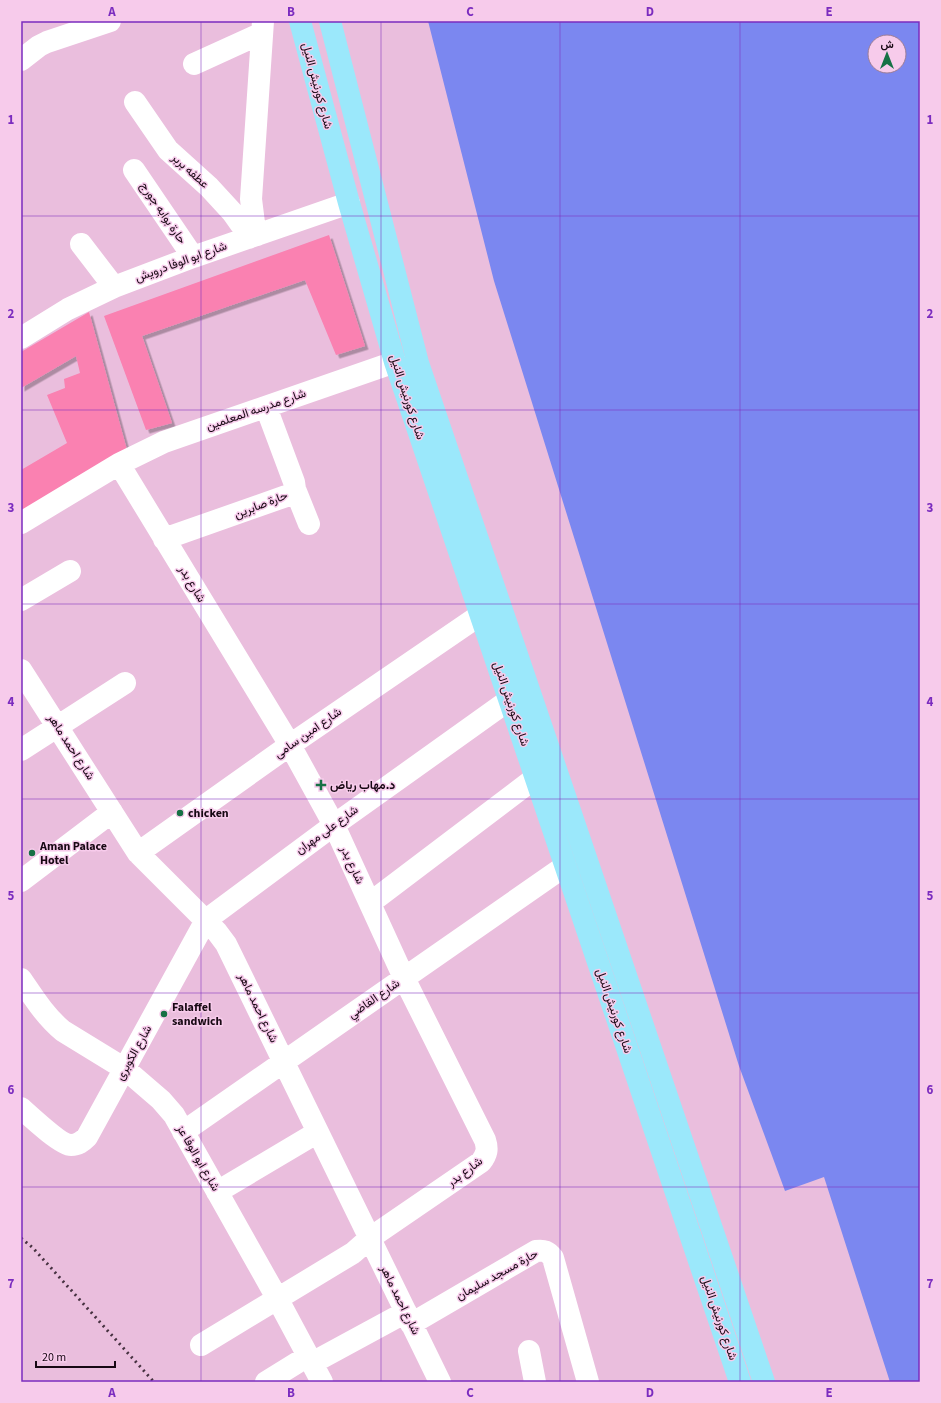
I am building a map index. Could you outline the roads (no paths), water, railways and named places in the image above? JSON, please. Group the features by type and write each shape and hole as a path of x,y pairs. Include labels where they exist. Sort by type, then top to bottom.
{"main road":[{"name":"شارع كورنيش النيل","path":"300,21 349,204 395,362 740,1382"},
{"name":"شارع كورنيش النيل","path":"330,21 418,363 764,1382"}],"street":[{"path":"21,60 39,46 48,42 110,21"},
{"path":"194,64 262,27"},
{"path":"253,237 254,223 251,199 262,27"},
{"name":"عطفه بربر","path":"135,102 168,150 209,187 232,212 244,229 253,237"},
{"name":"حارة بوابه جورج","path":"134,170 193,257"},
{"name":"شارع ابو الوفا درويش","path":"22,334 114,286 193,257 349,204"},
{"path":"81,244 114,286"},
{"name":"شارع مدرسه المعلمين","path":"119,464 164,442 395,362"},
{"name":"حارة صابرين","path":"164,539 292,494 295,489 294,482 266,407"},
{"path":"21,523 119,464"},
{"name":"شارع بدر","path":"119,464 290,745 334,825 404,978 485,1140 487,1148 486,1156 481,1162 370,1238"},
{"path":"295,489 310,524"},
{"path":"21,600 70,571"},
{"name":"شارع امين سامى","path":"138,853 290,745 480,615"},
{"name":"شارع احمد ماهر","path":"21,670 138,853 206,920 226,944 440,1382"},
{"path":"21,750 125,683"},
{"name":"شارع على مهران","path":"206,920 334,825 509,700"},
{"path":"370,903 536,778"},
{"path":"21,882 112,812"},
{"name":"شارع القاضي","path":"183,1132 565,866"},
{"name":"شارع الكوبرى","path":"21,1108 60,1141 70,1146 80,1144 87,1137 206,920"},
{"name":"شارع ابو الوفا عز","path":"21,979 41,1009 55,1024 63,1031 125,1069 161,1100 174,1115 278,1298 322,1382"},
{"path":"217,1192 318,1132"},
{"path":"201,1344 352,1253 370,1238"},
{"name":"حارة مسجد سليمان","path":"409,1318 536,1251 543,1250 549,1253 553,1258 588,1382"},
{"path":"266,1382 310,1359 409,1318"},
{"path":"529,1351 535,1382"}],"water":[{"path":"428,21 920,21 920,1382 890,1382 824,1177 785,1191 739,1066 494,281"}],"railway":[{"path":"21,1238 33,1248 154,1382"}],"place":[{"name":"د.مهاب رياض","path":"321,785"},
{"name":"chicken","path":"180,813"},
{"name":"Aman Palace Hotel","path":"32,853"},
{"name":"Falaffel sandwich","path":"164,1014"}]}
